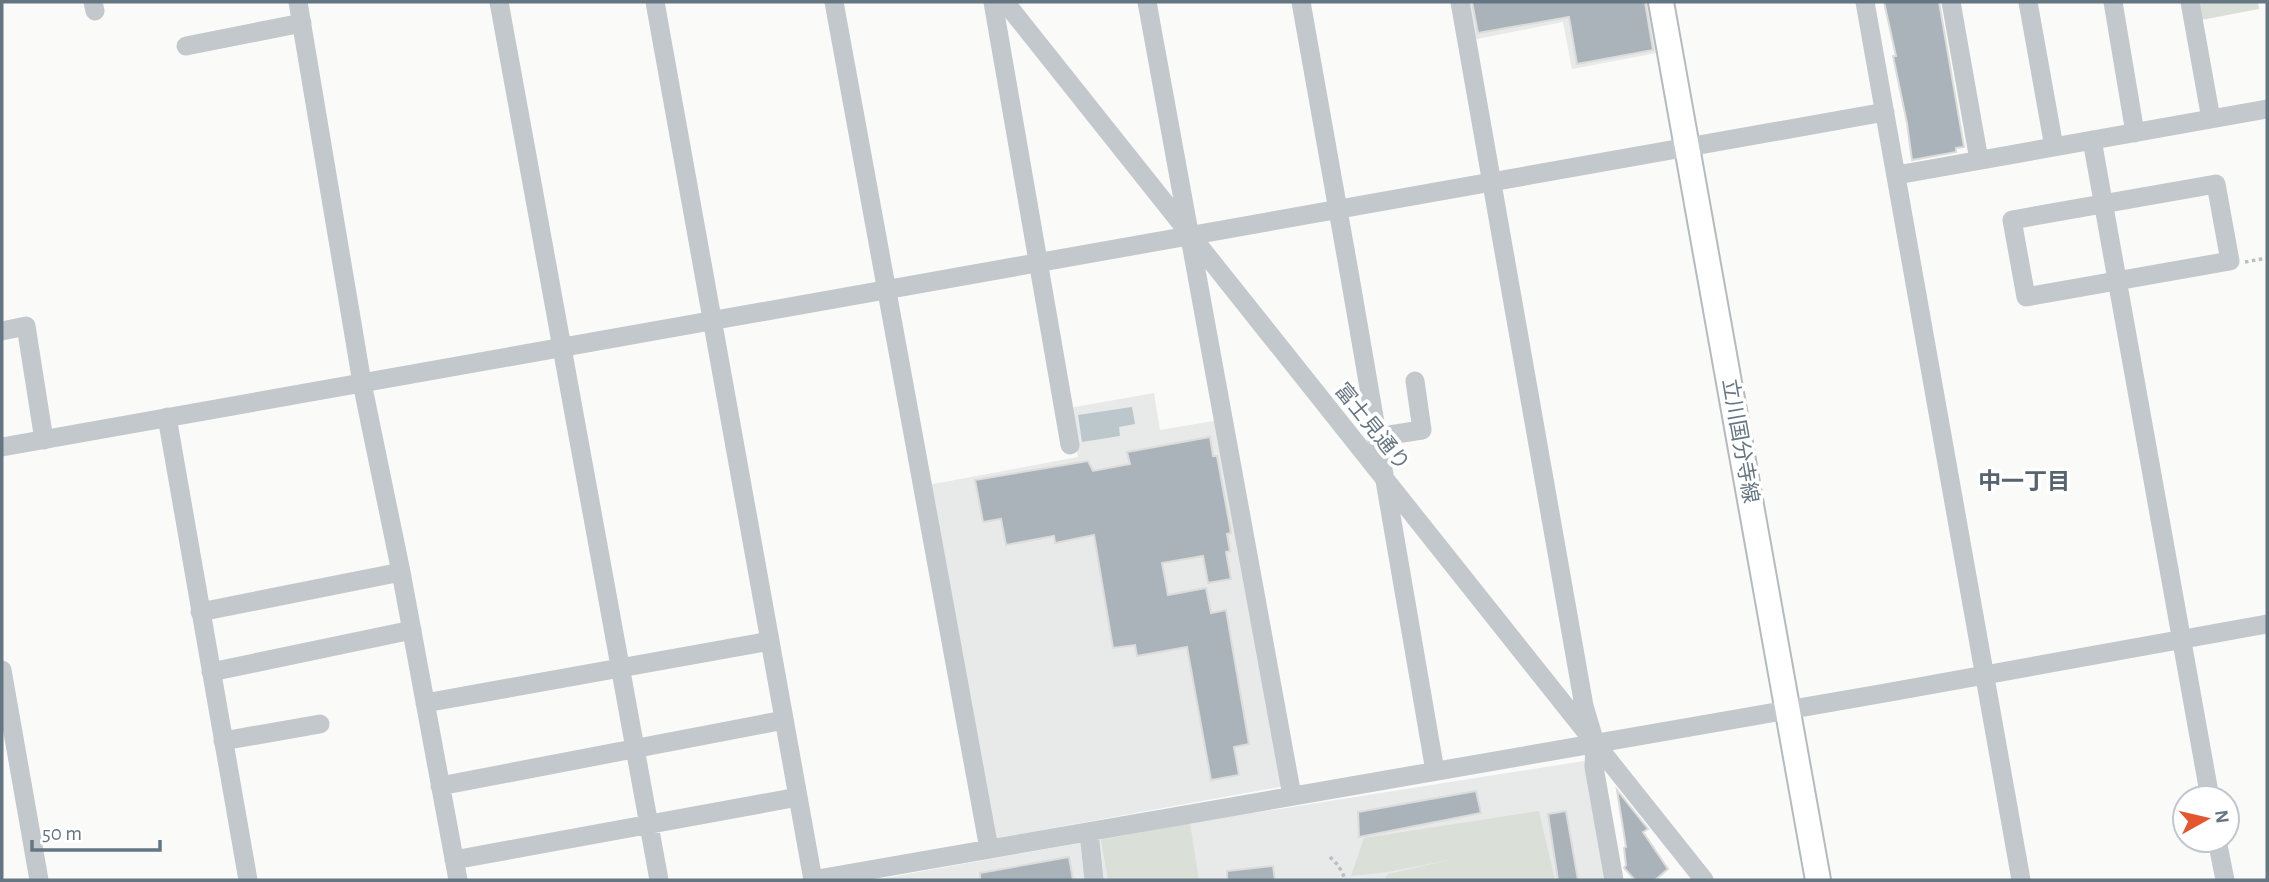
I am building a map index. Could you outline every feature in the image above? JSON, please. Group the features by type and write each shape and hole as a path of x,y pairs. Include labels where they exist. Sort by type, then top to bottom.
{"main road":[{"name":"立川国分寺線","path":"1661,2 1818,880"}],"street":[{"path":"298,2 362,383 401,572 458,880"},
{"path":"499,2 659,880"},
{"path":"655,2 812,880 2267,624"},
{"path":"834,2 989,849"},
{"path":"993,2 1070,445"},
{"name":"富士見通り","path":"1005,2 1704,880"},
{"path":"1147,2 1292,796"},
{"path":"1301,2 1435,771"},
{"path":"1460,2 1584,706 1595,743 1594,766 1614,880"},
{"path":"1865,2 2021,880"},
{"path":"1951,2 1979,160"},
{"path":"2028,2 2054,147"},
{"path":"2113,2 2135,133"},
{"path":"2190,2 2211,119"},
{"path":"187,46 302,23"},
{"path":"1896,175 2267,109"},
{"path":"2,447 1885,112"},
{"path":"2092,140 2207,784"},
{"path":"2216,184 2230,261 2026,298 2012,220 2104,204 2216,184"},
{"path":"2,331 26,326 44,440"},
{"path":"1376,437 1422,430 1415,381"},
{"path":"167,417 248,880"},
{"path":"200,612 401,572"},
{"path":"211,672 412,630"},
{"path":"425,703 770,641"},
{"path":"2,670 7,728 39,880"},
{"path":"440,786 784,720"},
{"path":"223,741 320,724"},
{"path":"454,860 798,797"},
{"path":"1090,842 1094,880"},
{"path":"2220,854 2225,880"}],"path":[{"path":"1330,857 1346,880"}],"shaded area":[{"path":"1465,2 1653,2 1662,52 1572,69 1563,22 1472,40"},
{"path":"2199,2 2258,2 2259,9 2201,20"},
{"path":"1154,393 1160,430 1219,420 1285,786 992,839 928,485 1078,457 1069,408"},
{"path":"1132,407 1135,424 1119,427 1120,436 1082,442 1078,415"},
{"path":"1590,760 1610,880 874,880 1190,823"},
{"path":"1539,811 1555,880 1384,880 1388,874 1454,859 1351,876 1364,838"},
{"path":"1190,823 1199,880 1108,880 1101,840"}],"building":[{"path":"1472,2 1645,2 1653,50 1577,64 1569,17 1478,33"},
{"path":"1884,2 1939,2 1964,147 1956,148 1956,152 1912,160 1893,56 1896,56"},
{"path":"1210,437 1213,456 1217,456 1231,533 1227,534 1230,551 1226,552 1231,579 1208,583 1203,556 1162,563 1168,595 1206,588 1211,613 1226,610 1249,744 1234,747 1239,775 1211,780 1187,647 1137,656 1135,645 1113,648 1094,535 1055,543 1054,536 1006,545 1001,519 983,522 975,480 1088,461 1093,471 1130,464 1127,452"},
{"path":"1617,790 1648,829 1643,832 1668,869 1655,880 1635,880 1624,868 1626,847"},
{"path":"1476,791 1481,813 1359,837 1358,812"},
{"path":"1566,811 1578,880 1558,880 1548,814"},
{"path":"1069,857 1073,880 980,880 980,873"},
{"path":"1273,866 1275,880 1227,880 1227,871"}],"district":[{"name":"中一丁目","path":"2024,482"}]}
